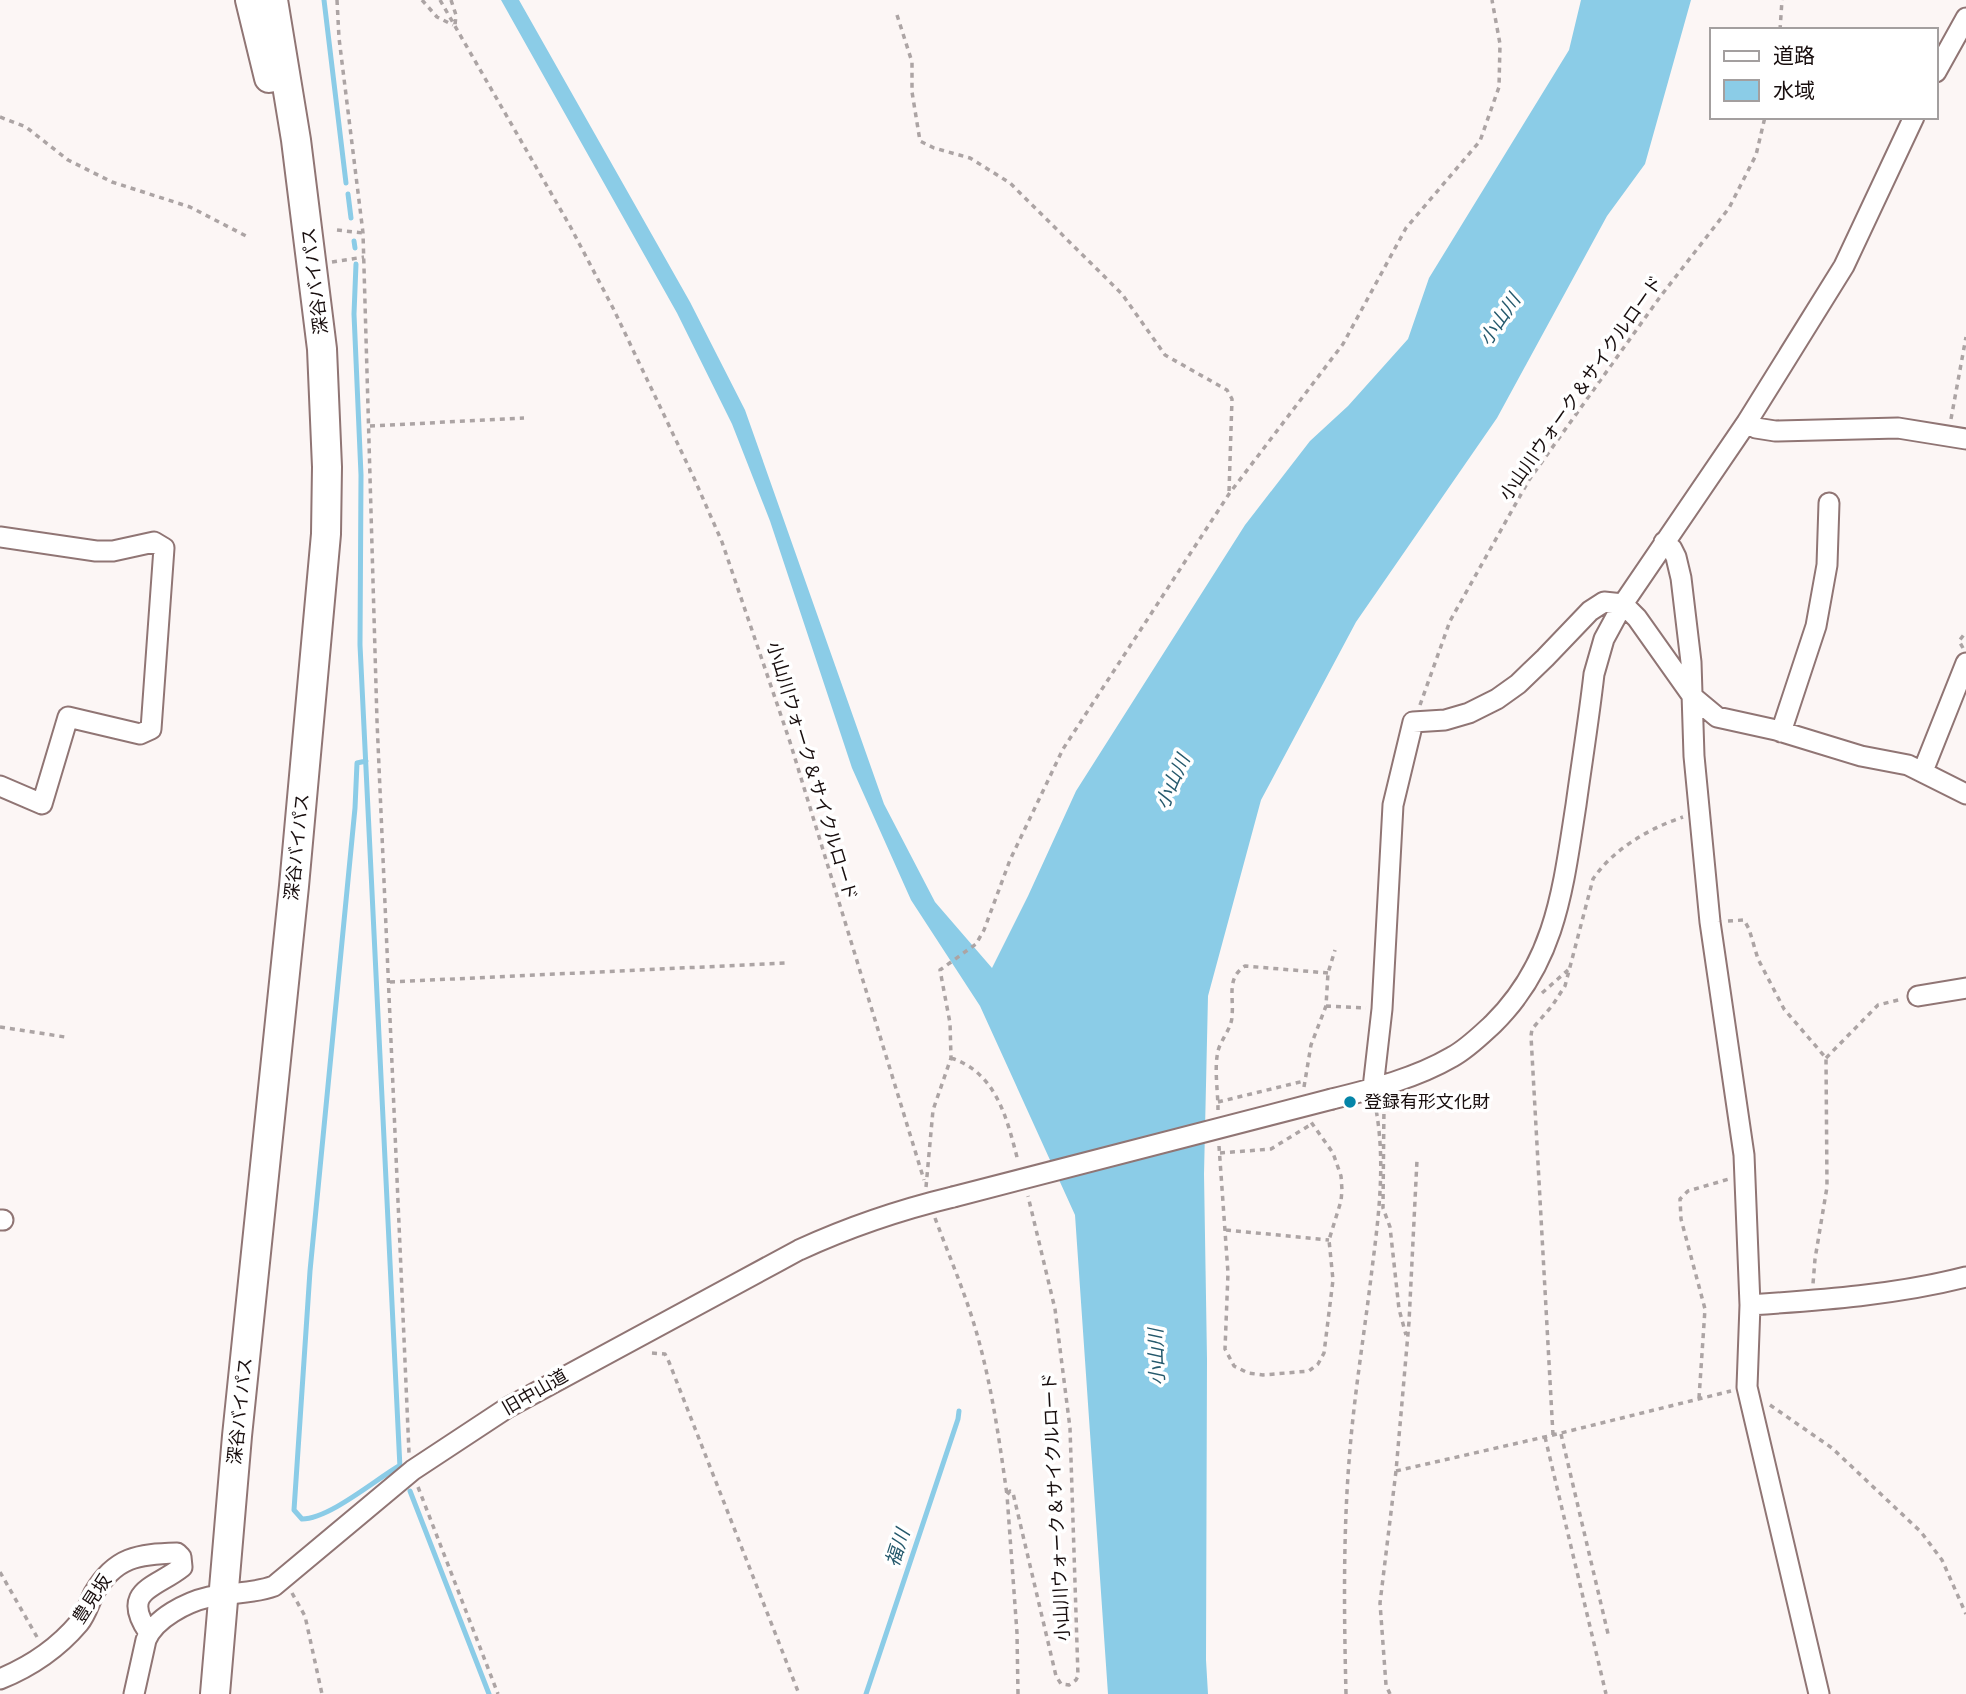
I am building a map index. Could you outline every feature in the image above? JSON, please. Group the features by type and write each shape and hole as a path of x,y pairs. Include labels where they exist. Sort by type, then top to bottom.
{"highway":[{"path":"250,0 292,195 322,263"},
{"name":"深谷バイパス","path":"215,1694 326,534 322,263 296,140 273,0"}],"street":[{"path":"1938,68 1966,18"},
{"name":"旧中山道","path":"149,1633 160,1621 208,1597 263,1590 285,1579 413,1470 507,1408 799,1250 847,1228 890,1213 1379,1087 1453,1057 1483,1034 1511,1006 1547,945 1560,906 1594,674 1604,639 1623,604 1747,422 1856,246 1913,119"},
{"path":"1747,422 1756,428 1775,431 1898,428 1957,437"},
{"path":"1781,732 1816,626 1826,565 1829,503"},
{"path":"0,537 96,551 113,551 154,542 164,548 151,729 140,734 68,717 42,804 0,786"},
{"path":"1664,542 1676,557 1681,578 1710,922 1735,1084 1745,1179 1750,1306 1747,1387 1819,1694"},
{"path":"1379,1087 1393,805 1413,722 1457,716 1497,699 1536,667 1590,611 1604,602 1623,604 1637,618 1693,697 1717,718 1781,732 1861,756 1908,765 1966,794"},
{"path":"1923,771 1966,663"},
{"path":"1918,996 1966,988"},
{"path":"1750,1306 1933,1286 1966,1277"},
{"name":"豊見坂","path":"0,1679 47,1655 82,1620 94,1592 115,1565 125,1560 177,1553 181,1557 182,1567 148,1587 139,1601 139,1616 149,1633"},
{"path":"134,1694 149,1633"}],"path":[{"path":"337,0 339,38 363,233 377,720 408,1443 413,1470 498,1694"},
{"path":"422,0 437,17 455,26 456,15 452,0"},
{"name":"小山川ウォーク＆サイクルロード","path":"440,0 570,226 647,377 718,531 753,629 925,1182 933,1110 951,1058"},
{"path":"1019,1164 1002,1105 993,1090 970,1066 951,1058 950,1023 940,970 976,944 984,930 1010,860 1063,749 1229,494 1343,344 1406,228 1480,141 1499,87 1500,44 1492,0"},
{"path":"1780,28 1782,0"},
{"path":"897,15 912,62 912,92 920,141 934,148 970,158 1010,183 1122,294 1165,355 1227,390 1233,399 1229,494"},
{"path":"0,117 26,127 68,160 112,182 190,207 248,237"},
{"name":"小山川ウォーク＆サイクルロード","path":"1413,722 1450,621 1529,480 1660,297 1729,208 1756,155 1765,119"},
{"path":"337,230 363,233"},
{"path":"322,263 364,257"},
{"path":"1957,437 1966,337"},
{"path":"370,426 524,418"},
{"path":"1966,632 1959,641 1966,653"},
{"path":"1553,1435 1532,1030 1565,986 1593,879 1602,866 1660,825 1700,814"},
{"path":"1710,922 1744,920 1758,959 1784,1009 1826,1058 1827,1187 1815,1259 1812,1301"},
{"path":"1304,1093 1311,1045 1326,1006 1328,973 1335,950"},
{"path":"390,982 786,963"},
{"path":"1218,1115 1219,1049 1233,1018 1231,988 1240,969 1245,966 1328,973"},
{"path":"1826,1058 1878,1005 1918,996"},
{"path":"1326,1006 1353,1007"},
{"path":"0,1027 65,1037"},
{"path":"1218,1102 1305,1081"},
{"path":"1379,1087 1383,1208 1390,1227 1399,1310 1407,1337"},
{"path":"1346,1694 1344,1576 1350,1448 1378,1225 1381,1142 1379,1087"},
{"path":"1219,1140 1228,1273 1225,1349 1234,1366 1248,1373 1295,1373 1308,1370 1318,1364 1324,1353 1329,1324 1333,1280 1329,1240 1341,1202 1341,1176 1333,1153 1308,1117"},
{"path":"1219,1153 1271,1149 1292,1138 1311,1123"},
{"path":"1390,1694 1386,1685 1380,1602 1396,1471 1417,1160"},
{"path":"1699,1398 1705,1309 1681,1219 1680,1199 1688,1191 1726,1180 1745,1179"},
{"name":"小山川ウォーク＆サイクルロード","path":"1007,1495 1013,1493 1056,1676 1061,1684 1069,1685 1078,1676 1070,1428 1055,1309 1026,1188"},
{"name":"小山川ウォーク＆サイクルロード","path":"936,1220 958,1275 980,1345 996,1423 1007,1495 1017,1633 1018,1694"},
{"path":"1226,1230 1329,1240"},
{"path":"642,1357 654,1352 665,1354 799,1694"},
{"path":"1396,1471 1561,1434 1747,1387 1790,1421 1832,1448 1921,1532 1942,1560 1966,1614"},
{"path":"1561,1434 1609,1638"},
{"path":"1545,1437 1606,1694"},
{"path":"0,1572 47,1655"},
{"path":"285,1579 305,1616 322,1694"}],"water":[{"name":"小山川","path":"501,0 519,0 690,302 745,410 884,804 935,902 992,968 1076,791 1245,525 1310,441 1348,406 1408,339 1429,278 1569,50 1581,0 1691,0 1645,164 1607,216 1497,418 1356,622 1261,800 1208,996 1204,1174 1208,1694 1108,1694 1075,1215 980,1006 911,900 852,768 770,521 732,424 677,313"}],"waterway":[{"path":"324,0 346,183"},
{"path":"348,194 351,218"},
{"path":"354,241 355,248"},
{"path":"356,264 354,314 361,475 360,645 400,1468"},
{"path":"366,761 357,763 355,808 310,1271 294,1510 302,1519 325,1513 399,1466"},
{"name":"福川","path":"866,1694 959,1411"},
{"path":"410,1491 489,1694"}],"place":[{"name":"登録有形文化財","path":"1350,1102"}]}
